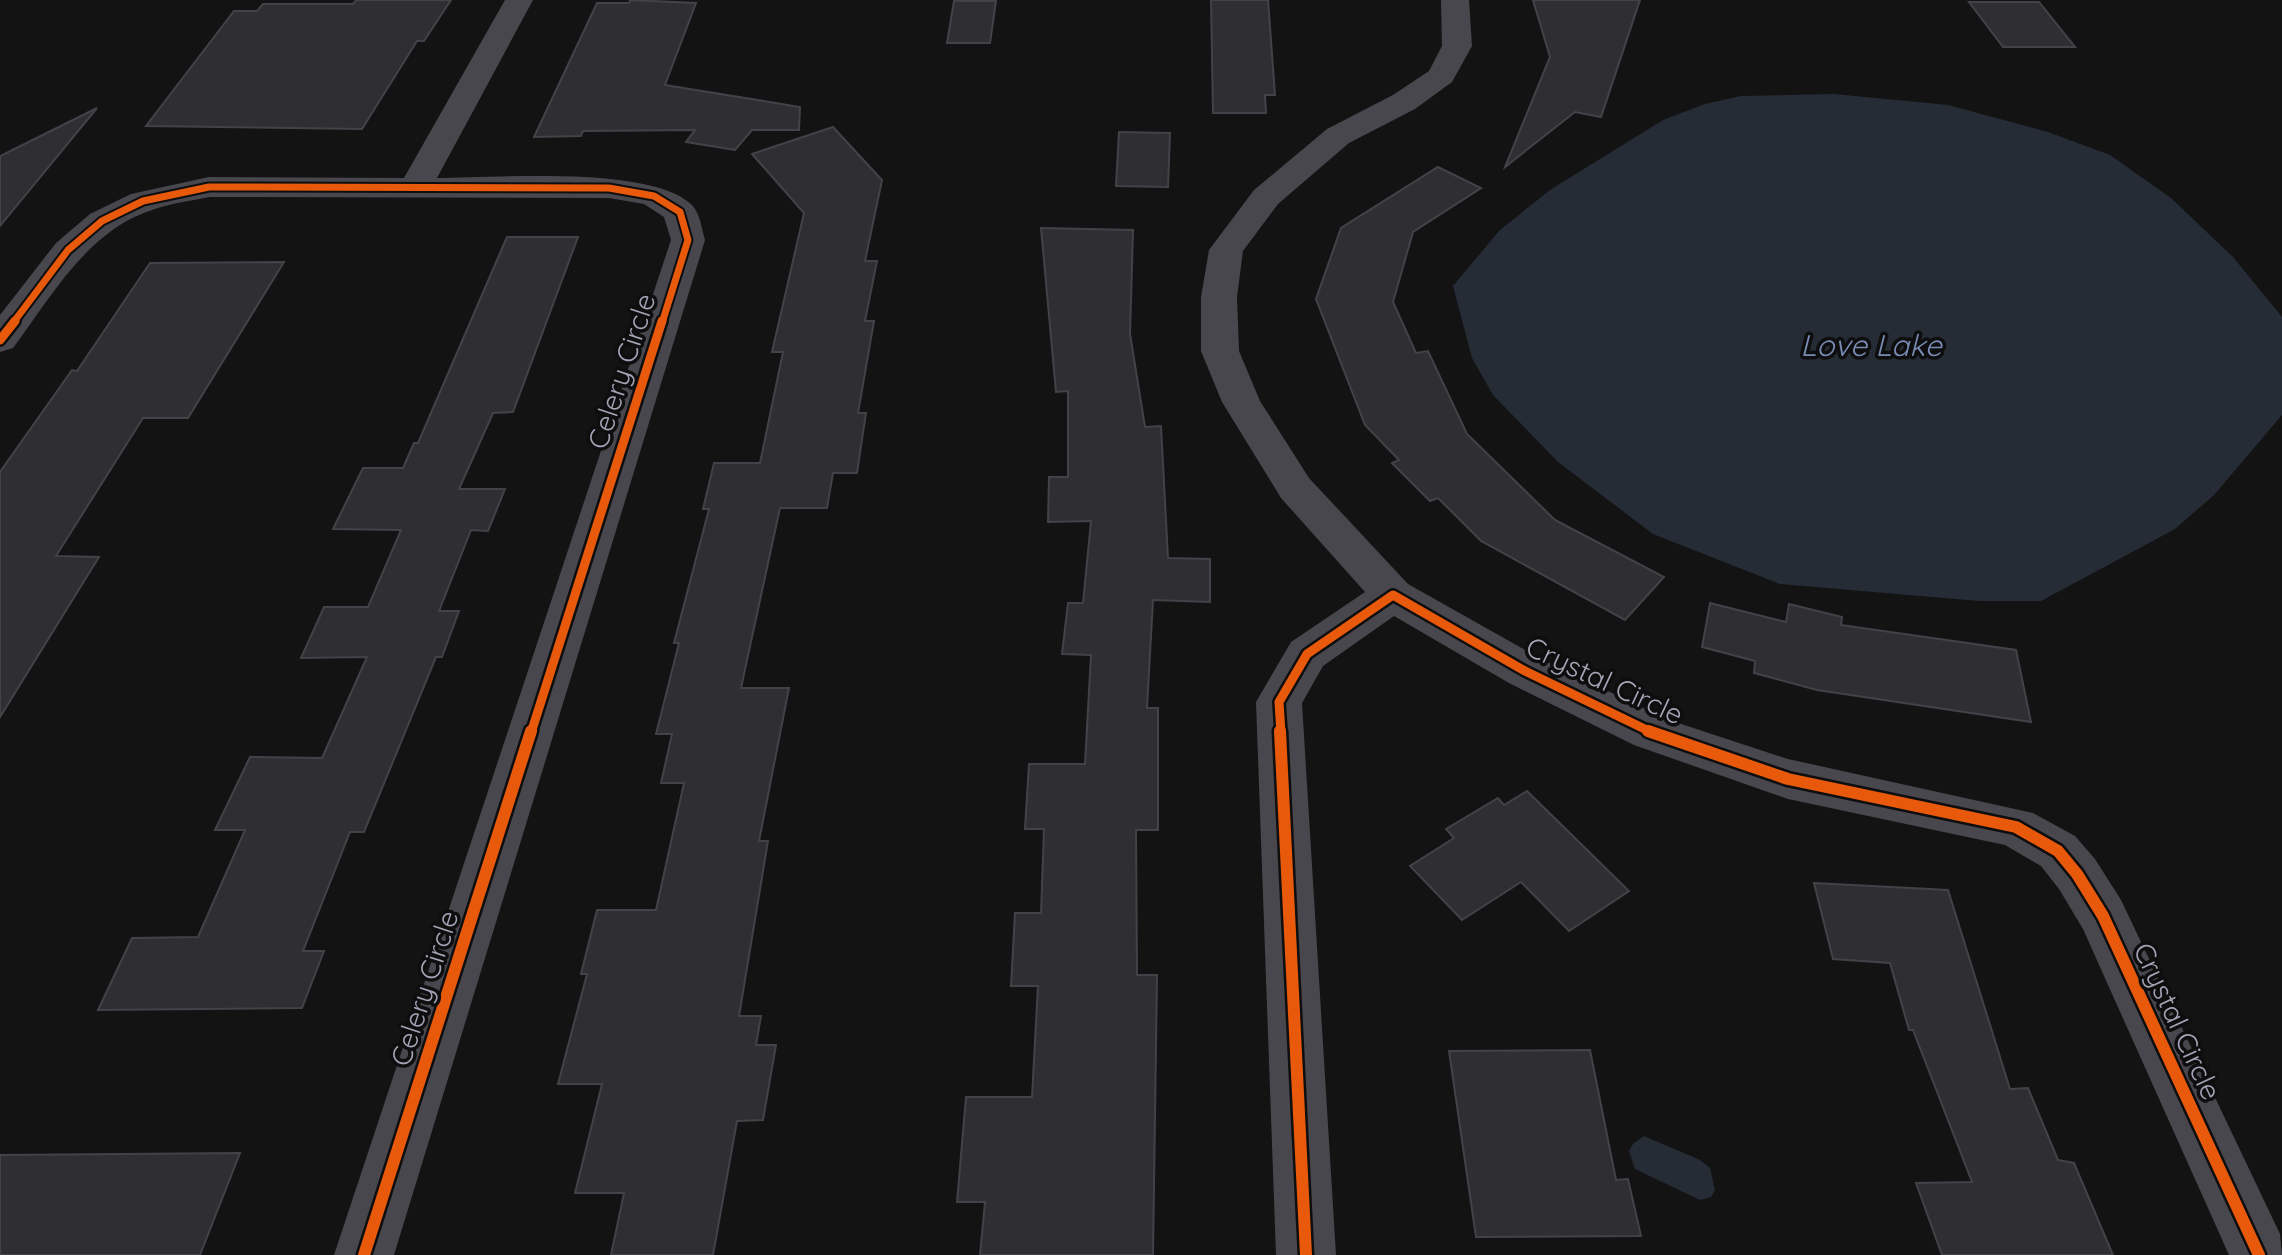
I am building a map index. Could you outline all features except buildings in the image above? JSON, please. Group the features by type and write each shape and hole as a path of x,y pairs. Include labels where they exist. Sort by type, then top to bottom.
{"street":[{"path":"416,186 519,0"},
{"name":"Crystal Circle","path":"1455,0 1457,46 1441,76 1404,102 1338,136 1266,197 1226,250 1219,297 1220,351 1241,402 1295,488 1393,595 1525,671 1650,732 1788,779 2016,827 2058,851 2077,874 2103,916 2259,1255"},
{"name":"Celery Circle","path":"0,340 68,250 102,221 143,201 209,187 609,188 654,196 680,212 688,240 364,1255"},
{"path":"1306,1255 1279,702 1307,654 1393,595"}],"water":[{"name":"Love Lake","path":"1834,94 1948,105 2048,132 2110,155 2171,198 2233,257 2282,317 2282,415 2214,495 2175,529 2041,601 1979,601 1780,584 1653,534 1558,462 1493,395 1472,358 1453,286 1500,230 1550,190 1663,120 1705,104 1741,96"},
{"path":"1644,1136 1700,1160 1710,1168 1715,1190 1711,1197 1700,1200 1635,1169 1629,1151"}],"cycle path":[{"path":"0,340 68,250 102,221 143,201 209,187 609,188 654,196 680,212 688,240 364,1255"},
{"path":"1306,1255 1279,702 1307,654 1393,595 1525,671 1650,732 1788,779 2016,827 2058,851 2077,874 2103,916 2259,1255"}]}
